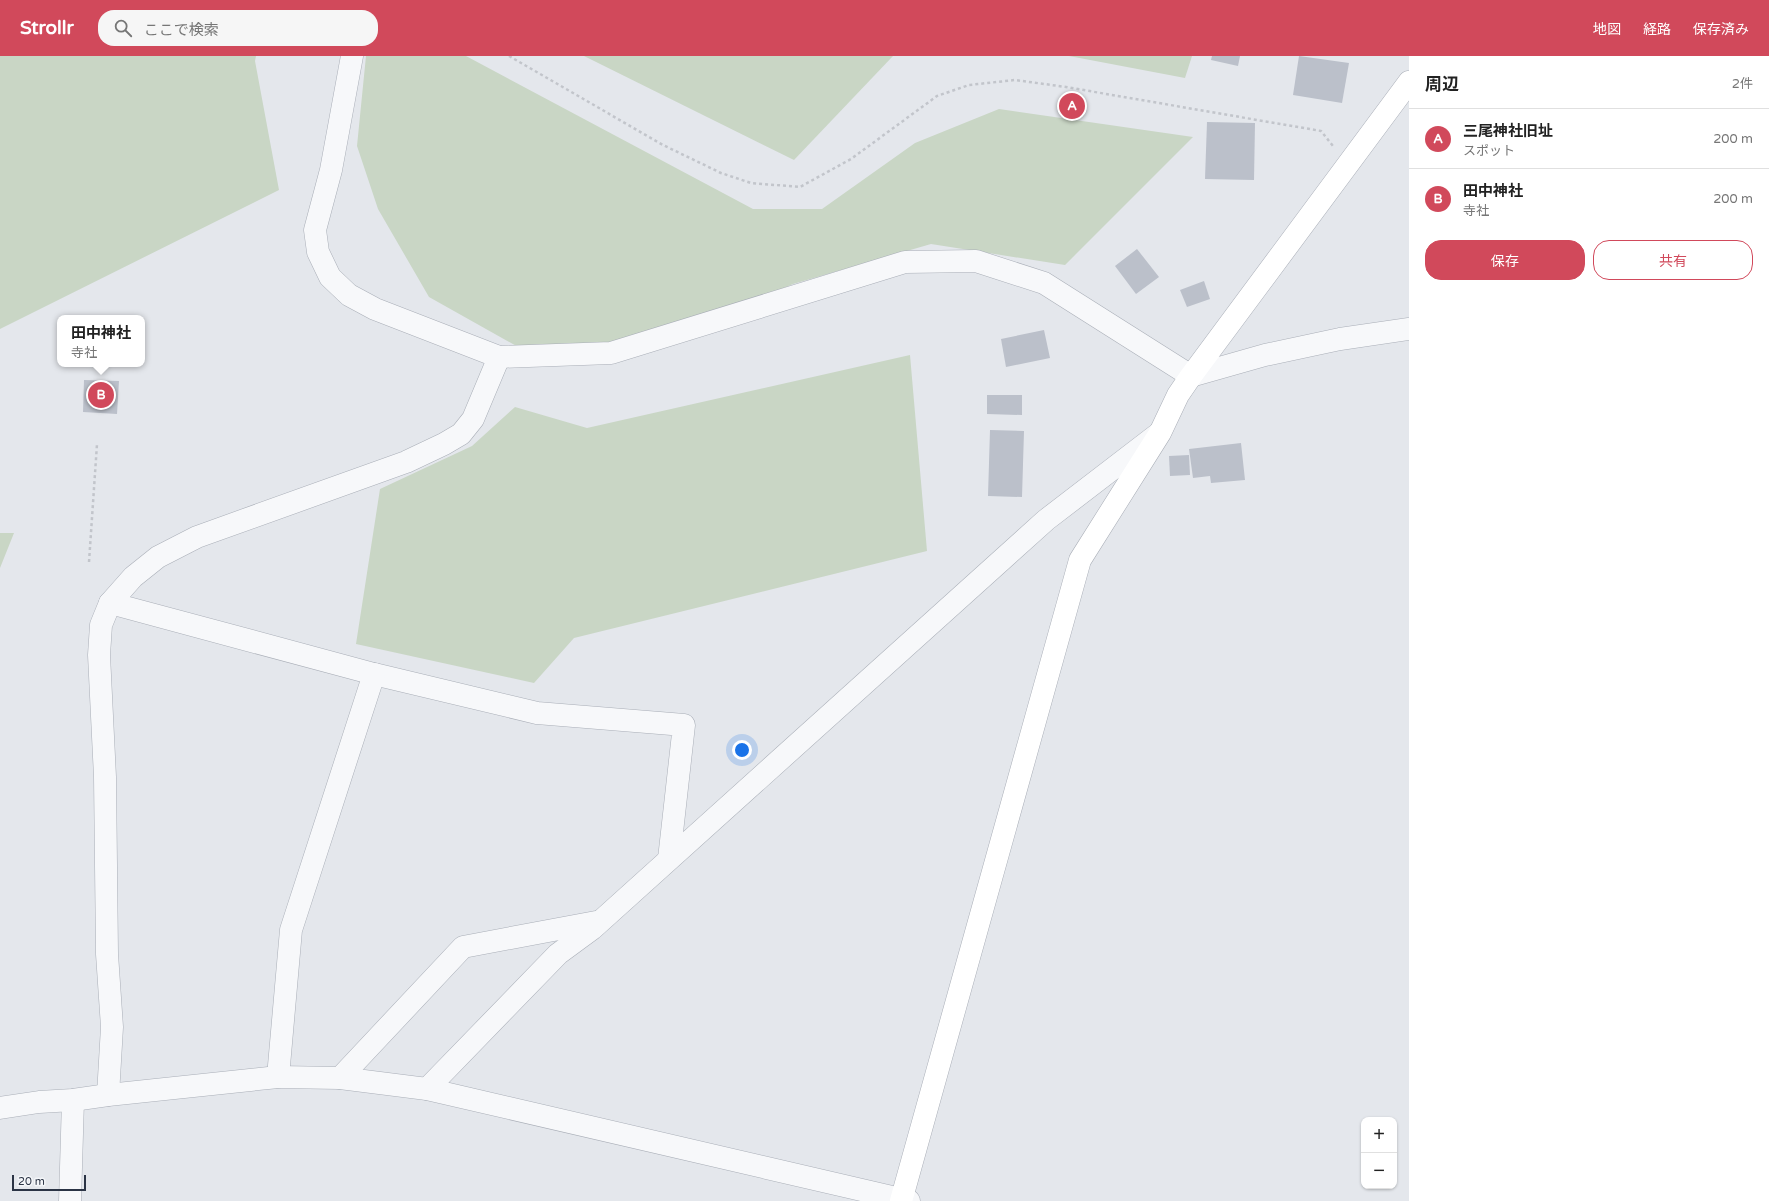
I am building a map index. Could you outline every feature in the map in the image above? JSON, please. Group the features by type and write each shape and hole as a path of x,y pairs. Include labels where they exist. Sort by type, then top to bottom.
{"main road":[{"path":"904,1200 1080,560 1160,433 1178,394 1409,82"}],"street":[{"path":"352,56 336,147 315,230 318,252 330,277 349,296 375,309 499,357 611,353 905,262 976,260 1044,283 1191,376 1265,356 1340,339 1409,329"},
{"path":"108,1095 112,1027 107,954 105,777 99,655 101,625 110,602 132,577 158,557 197,537 406,462 461,434 473,419 499,357"},
{"path":"427,1089 558,954 599,922 670,859 1046,520 1160,433"},
{"path":"110,602 374,674 537,713 684,725 670,859"},
{"path":"278,1077 291,930 374,674"},
{"path":"340,1078 463,947 599,922"},
{"path":"0,1108 39,1102 73,1100 278,1077 340,1078 427,1089 904,1200"},
{"path":"70,1201 73,1100"}],"path":[{"path":"509,56 663,145 721,173 751,183 800,187 851,159 937,96 969,85 1015,80 1066,87 1321,131 1348,164"},
{"path":"89,562 98,444"}],"green space":[{"path":"0,56 256,56 255,61 279,190 0,329"},
{"path":"366,56 466,56 753,209 822,209 915,143 999,109 1193,137 1065,265 931,244 793,284 641,350 536,357 429,297 378,209 357,146"},
{"path":"584,56 893,56 794,160"},
{"path":"1069,56 1192,56 1185,78"},
{"path":"910,355 927,551 574,638 534,683 356,644 380,489 472,446 515,407 587,428"},
{"path":"0,533 14,533 0,568"}],"building":[{"path":"1212,56 1240,56 1238,66 1211,60"},
{"path":"1299,56 1349,63 1342,103 1293,95"},
{"path":"1207,122 1255,123 1254,180 1205,179"},
{"path":"1137,249 1159,277 1136,294 1115,266"},
{"path":"1204,281 1210,299 1187,307 1180,290"},
{"path":"1044,330 1050,358 1006,367 1001,339"},
{"path":"84,380 119,381 117,414 83,412"},
{"path":"987,395 1022,395 1022,415 987,414"},
{"path":"990,430 1024,431 1022,497 988,496"},
{"path":"1241,443 1245,480 1211,483 1210,476 1193,478 1189,449"},
{"path":"1189,455 1190,475 1170,476 1169,456"}],"place":[{"name":"三尾神社旧址","path":"1072,106"},
{"name":"田中神社","path":"101,395"}]}
